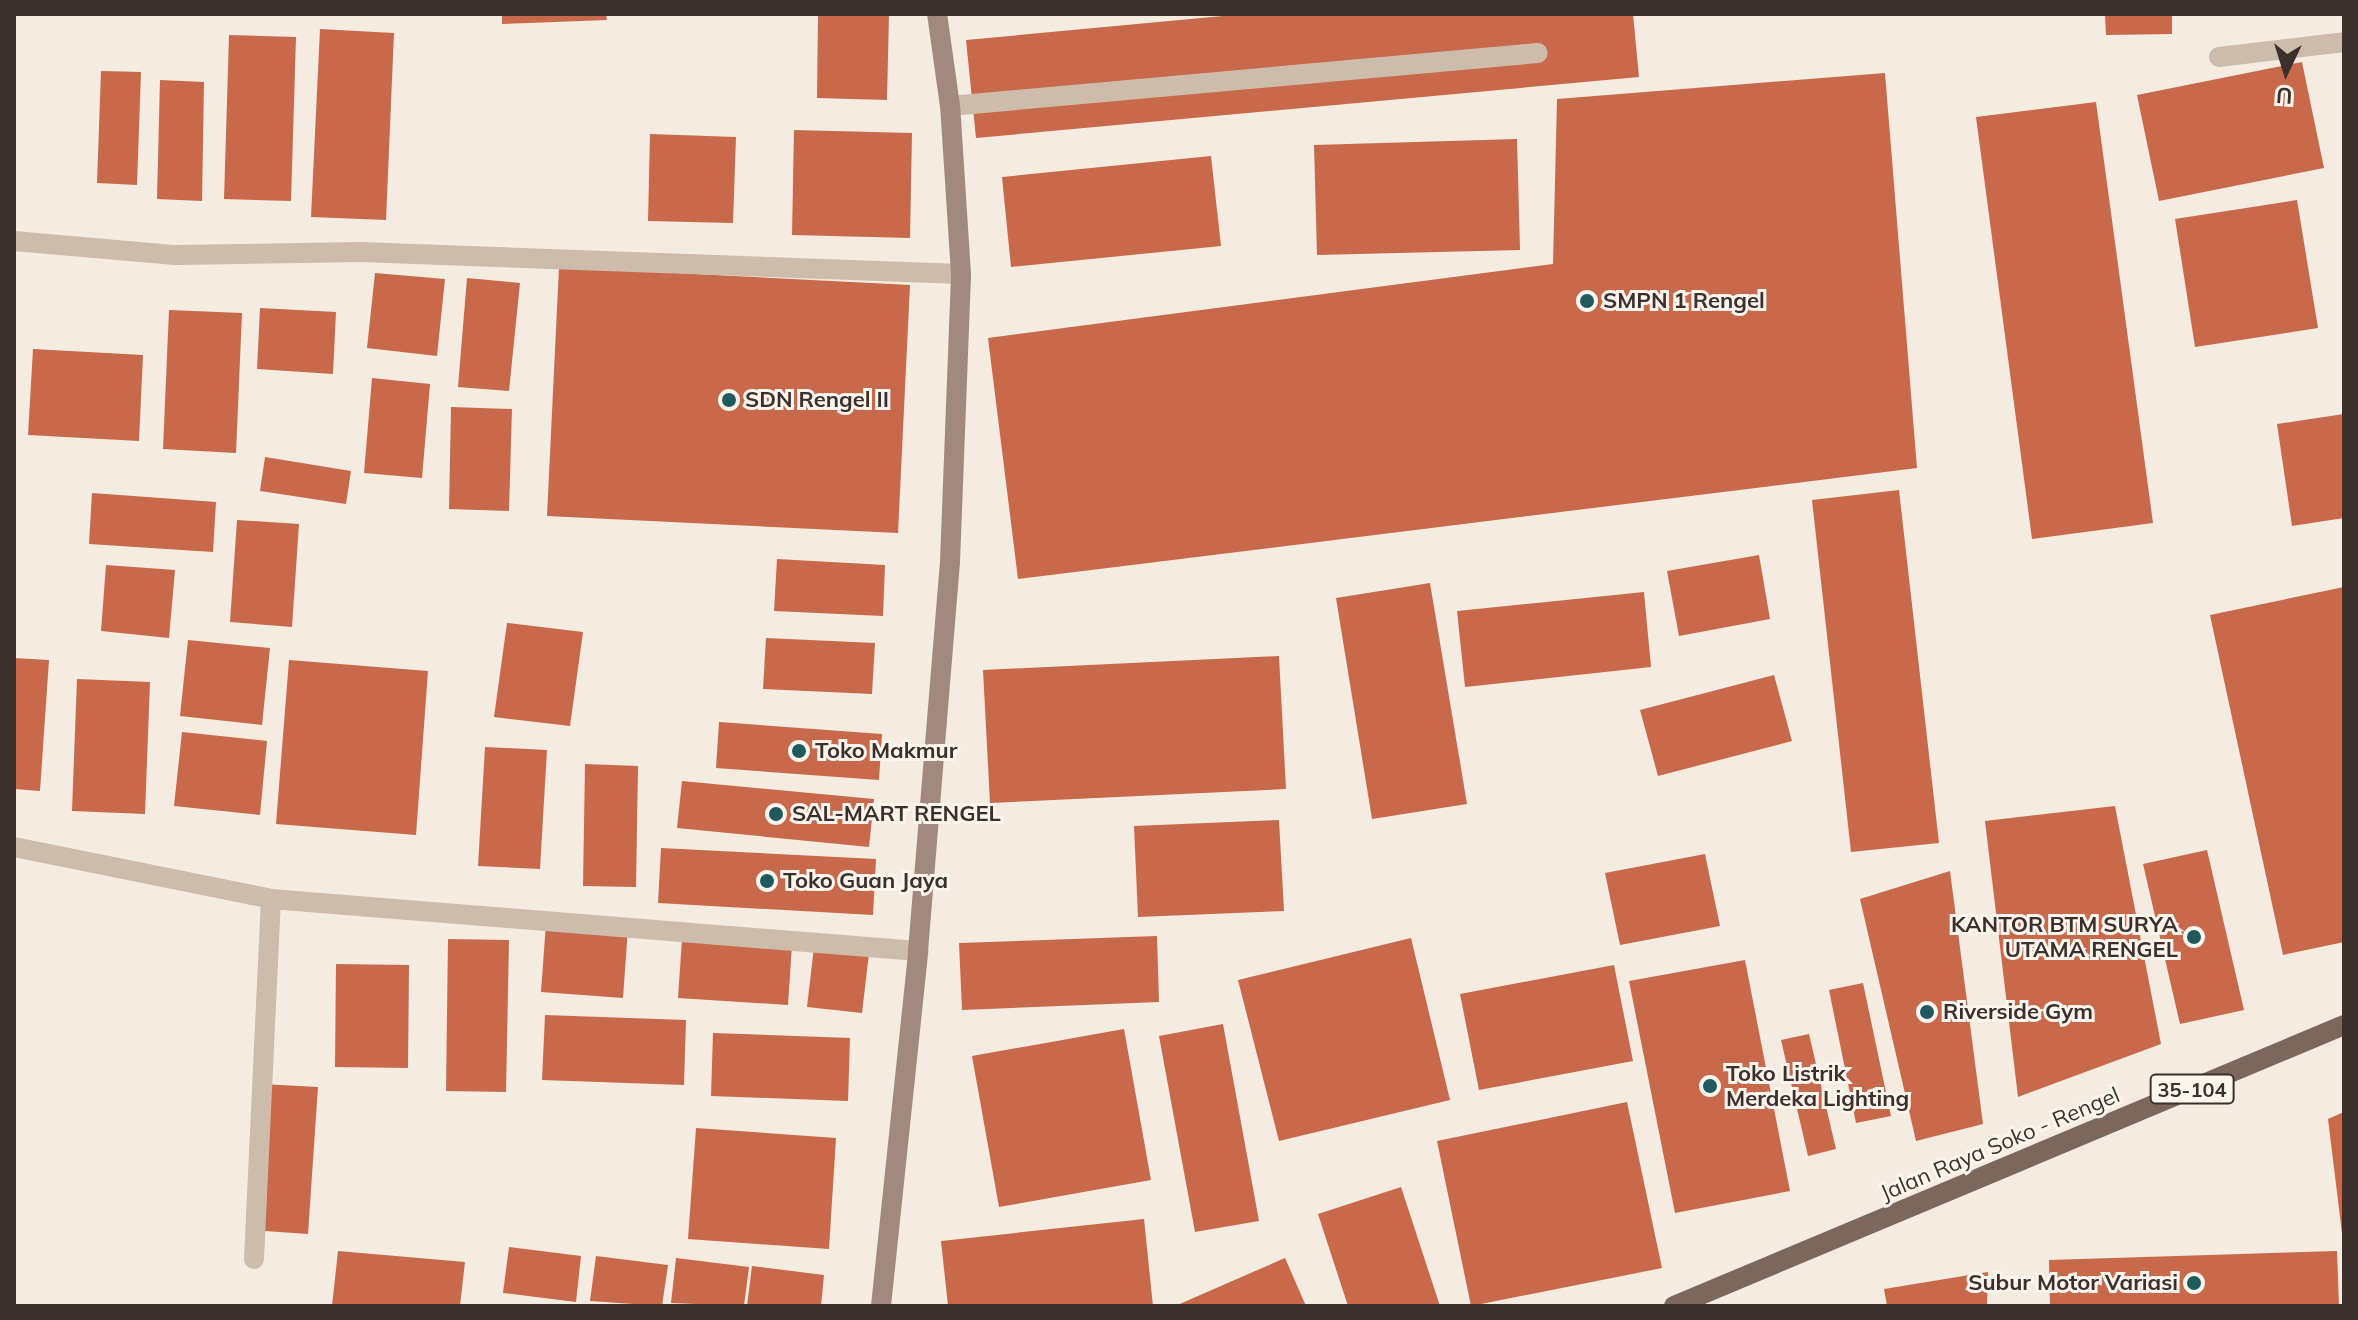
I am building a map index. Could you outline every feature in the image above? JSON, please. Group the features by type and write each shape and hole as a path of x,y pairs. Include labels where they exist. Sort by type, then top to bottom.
{"main road":[{"name":"Jalan Raya Soko - Rengel","path":"1674,1306 2344,1025"}],"street":[{"path":"881,1306 918,951 950,562 961,274 950,106 937,14"},
{"path":"2219,57 2344,42"},
{"path":"950,106 1538,53"},
{"path":"14,241 175,255 361,252 961,274"},
{"path":"14,847 271,899 918,951"},
{"path":"254,1259 271,899"}],"building":[{"path":"502,14 606,14 607,20 502,24"},
{"path":"818,14 889,14 887,100 817,98"},
{"path":"1244,14 1633,14 1639,77 976,138 966,40"},
{"path":"2105,14 2172,14 2172,34 2106,35"},
{"path":"320,29 394,33 386,220 311,217"},
{"path":"229,35 296,37 291,201 224,199"},
{"path":"2302,62 2324,168 2159,201 2137,95"},
{"path":"101,71 141,72 137,185 97,183"},
{"name":"SMPN 1 Rengel","path":"1885,73 1917,468 1018,579 988,338 1553,264 1557,99"},
{"path":"160,80 204,82 202,201 157,199"},
{"path":"2096,102 2153,523 2032,539 1976,117"},
{"path":"794,130 912,133 910,238 792,235"},
{"path":"650,134 736,137 733,223 648,221"},
{"path":"1517,139 1520,250 1317,255 1314,145"},
{"path":"1211,156 1221,246 1011,267 1002,177"},
{"path":"2297,200 2318,328 2195,347 2175,219"},
{"name":"SDN Rengel II","path":"559,267 910,285 898,533 547,516"},
{"path":"375,273 445,279 437,356 367,348"},
{"path":"467,278 520,283 509,391 458,387"},
{"path":"260,308 336,312 333,374 257,369"},
{"path":"169,310 242,313 236,453 163,449"},
{"path":"33,349 143,355 139,441 28,435"},
{"path":"372,378 430,384 422,478 364,473"},
{"path":"451,407 512,409 509,511 449,509"},
{"path":"2344,414 2344,518 2292,526 2277,424"},
{"path":"265,457 351,471 346,504 260,491"},
{"path":"1899,490 1939,843 1851,852 1812,500"},
{"path":"92,493 216,502 213,552 89,544"},
{"path":"237,520 299,524 292,627 230,622"},
{"path":"1759,555 1770,619 1679,636 1667,571"},
{"path":"777,559 885,565 883,616 774,611"},
{"path":"106,565 175,570 169,638 101,631"},
{"path":"1430,583 1467,804 1372,819 1336,598"},
{"path":"2344,587 2344,942 2283,955 2210,615"},
{"path":"1644,592 1651,667 1465,687 1457,611"},
{"path":"507,623 583,632 570,726 494,717"},
{"path":"766,638 875,643 872,694 763,689"},
{"path":"188,640 270,648 262,725 180,716"},
{"path":"1279,656 1286,789 990,803 983,670"},
{"path":"14,658 49,660 40,791 14,789"},
{"path":"289,660 428,671 416,835 276,824"},
{"path":"1774,675 1792,741 1658,776 1640,710"},
{"path":"77,679 150,682 145,814 72,811"},
{"name":"Toko Makmur","path":"719,722 882,734 879,780 716,768"},
{"path":"182,732 267,741 260,815 174,806"},
{"path":"485,747 547,750 540,869 478,866"},
{"path":"585,764 638,766 636,887 583,886"},
{"name":"SAL-MART RENGEL","path":"682,781 874,799 869,847 677,828"},
{"path":"2115,806 2161,1044 2018,1097 1985,821"},
{"path":"1279,820 1284,911 1138,917 1134,826"},
{"name":"Toko Guan Jaya","path":"661,848 876,859 873,915 658,903"},
{"name":"KANTOR BTM SURYA UTAMA RENGEL","path":"2207,850 2244,1010 2180,1024 2143,864"},
{"path":"1705,854 1720,926 1620,945 1605,873"},
{"name":"Riverside Gym","path":"1950,871 1983,1124 1916,1141 1860,899"},
{"path":"546,923 628,928 623,998 541,992"},
{"path":"1157,936 1159,1002 962,1010 959,943"},
{"path":"1411,938 1450,1100 1279,1141 1238,980"},
{"path":"448,939 509,940 506,1092 446,1091"},
{"path":"682,939 792,945 788,1005 678,998"},
{"path":"814,947 869,953 862,1013 807,1007"},
{"name":"Toko Listrik Merdeka Lighting","path":"1745,960 1790,1191 1675,1213 1629,981"},
{"path":"336,964 409,965 408,1068 335,1067"},
{"path":"1614,965 1633,1061 1479,1090 1460,994"},
{"path":"1863,983 1891,1116 1856,1123 1829,990"},
{"path":"545,1015 686,1020 684,1085 542,1080"},
{"path":"1223,1024 1259,1221 1195,1232 1159,1036"},
{"path":"1124,1029 1151,1180 999,1207 972,1056"},
{"path":"713,1033 850,1038 848,1101 711,1096"},
{"path":"1809,1034 1836,1149 1808,1156 1781,1040"},
{"path":"261,1084 318,1087 308,1234 252,1230"},
{"path":"1627,1102 1662,1268 1471,1306 1437,1141"},
{"path":"2344,1112 2344,1233 2342,1233 2328,1119"},
{"path":"696,1128 836,1138 829,1249 688,1239"},
{"path":"1401,1187 1440,1306 1348,1306 1318,1214"},
{"path":"1144,1219 1153,1306 948,1306 941,1241"},
{"path":"509,1247 581,1256 576,1302 503,1293"},
{"path":"338,1251 465,1262 460,1306 332,1306"},
{"name":"Subur Motor Variasi","path":"2337,1251 2339,1306 2050,1306 2049,1260"},
{"path":"596,1256 668,1265 662,1306 590,1301"},
{"path":"676,1258 749,1267 744,1306 671,1303"},
{"path":"1285,1258 1306,1306 1175,1306"},
{"path":"752,1266 824,1275 821,1306 747,1306"},
{"path":"1988,1272 1987,1306 1887,1306 1884,1289"}],"place":[{"name":"SMPN 1 Rengel","path":"1587,301"},
{"name":"SDN Rengel II","path":"729,400"},
{"name":"Toko Makmur","path":"799,751"},
{"name":"SAL-MART RENGEL","path":"776,814"},
{"name":"Toko Guan Jaya","path":"767,881"},
{"name":"KANTOR BTM SURYA UTAMA RENGEL","path":"2194,937"},
{"name":"Riverside Gym","path":"1927,1012"},
{"name":"Toko Listrik Merdeka Lighting","path":"1710,1086"},
{"name":"Subur Motor Variasi","path":"2194,1283"}]}
